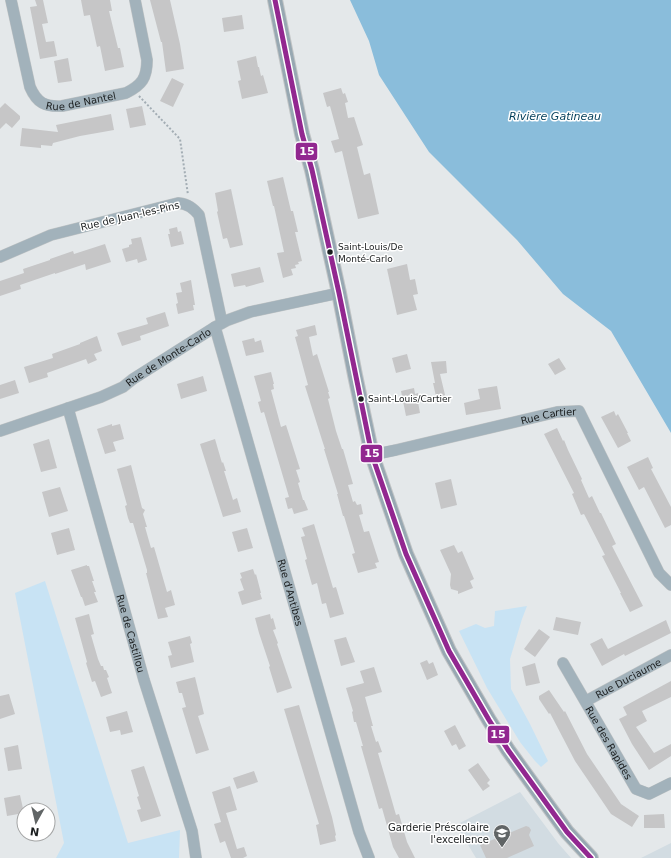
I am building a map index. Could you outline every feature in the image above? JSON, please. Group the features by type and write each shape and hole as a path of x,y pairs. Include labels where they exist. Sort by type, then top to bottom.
{"main road":[{"path":"275,0 302,134 312,170 339,293 372,455 406,554 449,650 489,720 508,750 567,832 591,858"}],"street":[{"name":"Rue de Nantel","path":"11,0 30,87 37,100 48,106 62,106 126,93 139,85 146,75 147,60 135,0"},
{"name":"Rue de Juan-les-Pins","path":"0,257 50,235 178,203 185,204 190,206 199,215 218,325"},
{"name":"Rue de Monte-Carlo","path":"0,431 102,397 123,387 218,325 240,315 339,293"},
{"name":"Rue d'Antibes","path":"218,325 355,816 369,858"},
{"name":"Rue de Castillou","path":"68,408 144,680 192,831 196,858"},
{"name":"Rue Cartier","path":"372,455 557,412 579,411 659,573 671,585"},
{"name":"Rue Duciaume","path":"586,701 671,655"},
{"name":"Rue des Rapides","path":"563,663 636,790 649,794 671,783"}],"path":[{"path":"133,89 180,139 190,206"}],"shaded area":[{"path":"45,581 128,843 180,830 179,858 56,858 64,843 15,593"},
{"path":"527,606 510,659 511,689 548,761 541,767 520,742 487,688 459,631 476,624 485,628 494,626 495,611"},
{"path":"520,792 571,858 476,858 456,825"},
{"path":"671,843 671,858 641,858"}],"water":[{"name":"Rivière Gatineau","path":"350,0 671,0 671,433 611,331 563,294 517,240 429,152 379,75 369,41"}],"building":[{"path":"35,0 43,0 48,23 42,24 46,42 54,41 57,56 40,59 30,7 37,6"},
{"path":"81,0 110,0 112,11 109,11 124,67 105,71 100,46 97,47 90,15 84,16"},
{"path":"150,0 170,0 184,69 166,72 162,42"},
{"path":"242,15 244,29 224,32 222,18"},
{"path":"256,56 258,67 261,76 263,75 268,93 242,99 238,81 241,80 237,61"},
{"path":"68,58 72,81 58,83 54,61"},
{"path":"172,78 184,84 173,107 160,101"},
{"path":"341,88 343,94 345,93 348,102 345,103 348,118 354,117 363,145 357,147 364,175 370,173 379,214 358,219 342,151 335,153 331,141 339,139 330,106 327,107 323,93"},
{"path":"5,103 20,116 20,119 12,128 6,123 0,129 0,108"},
{"path":"142,106 146,125 130,128 126,109"},
{"path":"111,114 114,130 80,136 53,143 52,146 41,145 41,148 20,146 22,128 58,132 56,125"},
{"path":"283,177 291,211 293,211 298,232 295,232 302,261 295,265 296,268 291,269 293,275 283,278 277,253 284,252 267,181"},
{"path":"231,189 243,245 230,248 227,238 223,239 217,212 215,193"},
{"path":"177,227 178,232 181,231 184,244 171,247 168,234 170,234 169,229"},
{"path":"141,237 147,260 138,263 137,259 126,262 122,249 129,247 129,245 132,244 131,239"},
{"path":"105,244 111,262 86,270 85,264 55,273 20,285 21,289 0,296 0,281 24,273 23,269 73,251 74,254"},
{"path":"407,264 410,280 415,279 418,294 413,295 417,310 397,315 387,269"},
{"path":"260,267 264,282 246,287 245,285 234,287 231,274"},
{"path":"191,280 195,305 193,305 194,310 178,314 176,293 182,292 180,283"},
{"path":"165,312 169,326 140,336 141,340 122,346 117,333 148,324 146,318"},
{"path":"315,325 317,335 309,337 313,356 317,354 329,392 330,398 328,399 336,431 353,484 348,485 353,502 355,501 357,505 361,504 363,514 359,515 364,532 369,531 379,562 375,563 377,568 358,573 352,554 355,553 305,386 308,385 295,337 298,336 296,330"},
{"path":"97,336 102,351 94,354 97,360 88,364 86,359 47,373 48,377 29,383 24,367 53,358 52,354"},
{"path":"254,338 255,342 261,340 264,352 246,356 242,341"},
{"path":"407,354 411,369 396,373 392,358"},
{"path":"559,358 566,369 555,375 548,364"},
{"path":"446,361 447,373 440,374 446,399 437,401 433,383 435,383 431,362"},
{"path":"271,372 274,389 271,390 281,427 286,425 300,469 296,470 300,482 298,483 303,500 308,510 294,514 292,508 288,509 285,498 289,497 264,412 261,413 258,402 261,401 254,376"},
{"path":"203,376 207,391 181,399 177,384"},
{"path":"15,380 19,393 0,399 0,385"},
{"path":"497,386 501,409 466,415 464,403 480,399 478,389"},
{"path":"414,388 415,394 418,393 420,413 406,416 401,391"},
{"path":"614,411 616,416 618,414 631,441 618,448 601,417"},
{"path":"112,424 112,426 120,424 124,439 113,442 116,451 105,454 97,429"},
{"path":"557,428 582,479 581,480 589,498 592,496 616,544 612,546 643,606 630,612 602,556 605,555 584,514 581,515 572,494 574,493 544,434"},
{"path":"49,439 57,468 41,472 33,444"},
{"path":"215,439 226,471 224,471 233,500 237,498 241,512 223,517 200,444"},
{"path":"648,457 653,468 651,469 671,507 671,525 665,528 644,487 639,490 627,467"},
{"path":"131,465 142,508 145,510 143,514 147,527 145,527 151,548 154,547 167,592 171,590 175,605 165,608 168,617 158,619 146,573 147,570 133,523 130,523 125,506 127,505 117,469"},
{"path":"451,479 457,505 441,509 435,483"},
{"path":"60,487 68,511 49,517 42,492"},
{"path":"314,524 333,588 336,587 344,614 330,618 326,603 322,604 317,583 312,585 305,560 307,559 301,537 305,536 302,528"},
{"path":"69,528 75,550 57,555 51,533"},
{"path":"247,528 253,548 238,552 232,532"},
{"path":"454,545 458,553 462,551 474,579 470,581 473,588 458,594 458,591 451,589 451,574 440,550"},
{"path":"87,565 89,566 94,581 92,581 96,592 94,592 98,602 85,606 71,570"},
{"path":"253,569 255,575 256,574 262,599 242,605 238,592 244,590 240,579 242,578 240,573"},
{"path":"89,614 94,634 91,635 101,666 103,666 104,670 106,670 109,677 107,678 112,693 101,697 95,681 92,682 75,618"},
{"path":"270,614 271,619 273,618 276,629 273,630 278,643 277,644 292,688 277,693 255,618"},
{"path":"556,617 581,622 578,635 553,630"},
{"path":"666,620 671,633 625,656 624,654 602,666 590,644 602,638 608,649"},
{"path":"539,629 550,637 535,657 524,649"},
{"path":"190,636 192,643 190,644 194,662 171,668 168,656 172,655 168,642"},
{"path":"346,637 355,662 341,666 334,640"},
{"path":"427,660 429,664 433,662 438,675 427,680 420,663"},
{"path":"535,663 540,683 526,686 522,667"},
{"path":"374,667 382,692 365,697 373,726 371,726 376,742 378,741 382,752 378,753 396,815 399,814 407,842 415,858 399,858 393,847 382,808 379,809 361,746 363,746 356,722 354,722 353,711 346,688 364,683 360,671"},
{"path":"195,677 204,714 198,716 209,750 196,754 182,708 186,707 182,693 179,693 176,682"},
{"path":"671,681 671,697 642,711 647,721 636,727 654,753 671,744 671,756 649,770 632,744 619,719 627,715 623,707"},
{"path":"549,690 564,712 565,711 587,754 621,804 639,816 632,827 611,814 575,761 550,713 549,714 539,699 539,696"},
{"path":"9,694 15,714 0,719 0,696"},
{"path":"299,705 336,835 336,841 320,845 316,825 319,824 284,709"},
{"path":"127,711 133,732 121,735 120,730 110,732 106,717"},
{"path":"455,725 466,746 459,750 456,744 452,746 444,731"},
{"path":"18,745 22,769 8,771 4,748"},
{"path":"478,763 490,780 487,783 490,786 483,791 468,770"},
{"path":"144,766 161,816 141,822 137,810 141,809 137,797 139,796 131,770"},
{"path":"254,771 258,782 237,789 233,778"},
{"path":"230,786 237,810 226,813 237,849 244,847 247,856 243,858 231,858 225,841 220,843 214,824 221,822 212,792"},
{"path":"20,795 22,802 16,802 16,814 7,816 4,798"},
{"path":"664,814 665,828 644,828 644,815"},
{"path":"526,826 531,830 529,835 534,846 507,858 486,858 480,845"}],"transit line":[{"name":"15","path":"275,0 302,134 312,170 339,293 372,455 406,554 449,651 489,720 508,750 567,832 591,858"}],"place":[{"name":"Saint-Louis/De Monté-Carlo","path":"330,252"},
{"name":"Saint-Louis/Cartier","path":"361,399"},
{"name":"Garderie Préscolaire l'excellence","path":"502,848"}]}
